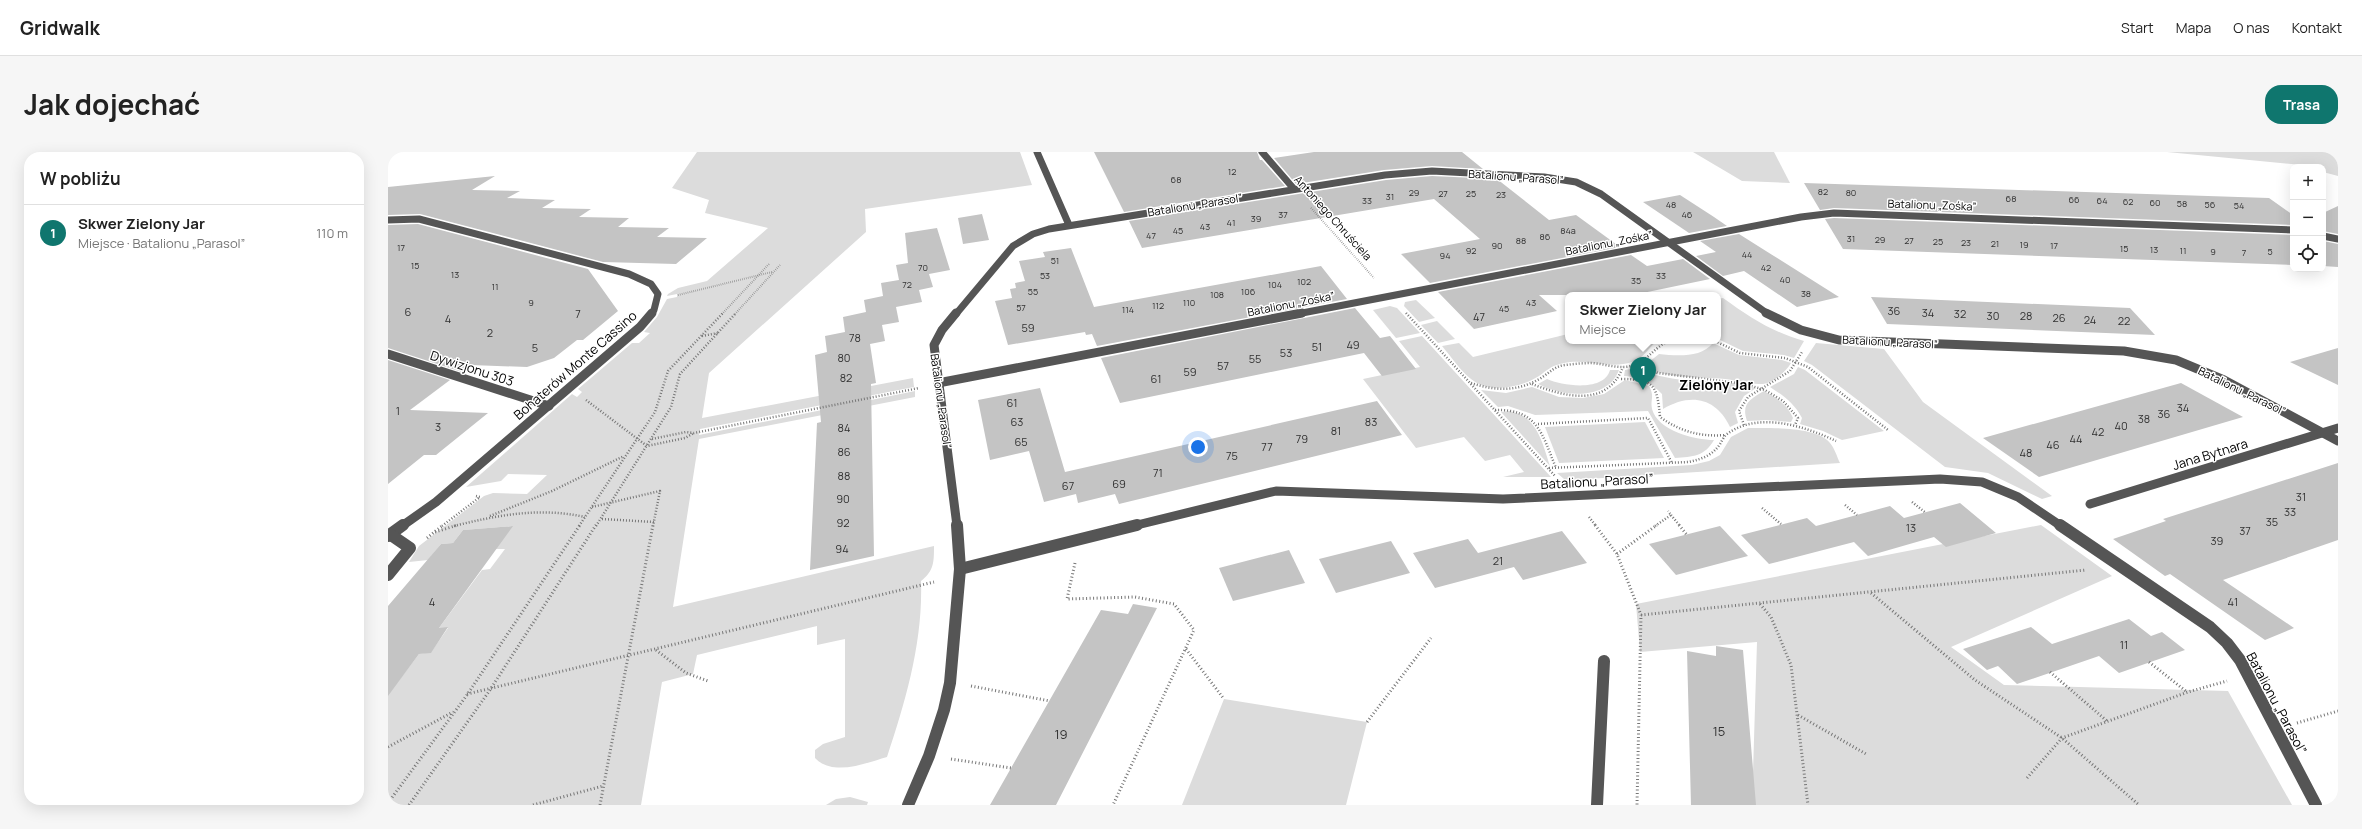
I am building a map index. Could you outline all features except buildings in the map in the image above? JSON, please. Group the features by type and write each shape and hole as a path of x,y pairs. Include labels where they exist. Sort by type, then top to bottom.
{"street":[{"path":"1037,152 1069,225"},
{"name":"Antoniego Chruściela","path":"1262,152 1294,189"},
{"name":"Batalionu „Parasol”","path":"908,805 928,756 950,683 956,633 960,568 956,514 934,345 942,330 1016,244 1033,234 1069,225 1385,175 1432,172 1544,177 1576,182 1601,194 1769,314 1802,330 1839,340 2124,351 2176,360 2224,380 2338,441"},
{"name":"Batalionu „Zośka”","path":"938,383 1802,217 1834,213 2290,230"},
{"path":"388,220 419,219 628,274 654,287 658,294 658,300"},
{"path":"2326,237 2338,239"},
{"name":"Bohaterów Monte Cassino","path":"389,536 436,502 640,327 654,310 658,300"},
{"name":"Dywizjonu 303","path":"388,354 548,406"},
{"name":"Jana Bytnara","path":"2090,504 2338,428"},
{"name":"Batalionu „Parasol”","path":"960,568 1080,540 1276,491 1503,499 1940,479 1982,482 2018,496 2210,627 2228,643 2248,675 2275,730 2316,805"},
{"path":"388,575 410,548 389,536"},
{"path":"1597,805 1604,661"}],"path":[{"name":"Antoniego Chruściela","path":"1294,189 1574,496 1617,554 1641,615"},
{"path":"388,803 467,695 655,412 665,375 769,264"},
{"path":"409,805 490,690 652,439 671,407 680,374 781,264"},
{"path":"658,300 773,272"},
{"path":"701,336 718,332"},
{"path":"1744,425 1739,412 1748,397 1790,371 1814,334"},
{"path":"1470,383 1488,390 1504,391 1532,384 1550,371 1562,365 1594,363 1623,368 1637,364 1649,358 1657,346 1662,344"},
{"path":"1721,344 1740,353 1786,358 1808,367 1888,430"},
{"path":"1637,364 1651,372 1676,378 1717,380 1762,388 1782,398 1792,408 1798,418 1795,425"},
{"path":"1621,379 1623,368"},
{"path":"1532,384 1560,394 1582,396 1600,393 1621,379 1637,378 1649,384 1658,394 1660,417 1684,433 1708,437 1726,435 1744,425 1771,423 1795,425 1836,441"},
{"path":"570,387 647,446"},
{"path":"647,446 685,438 694,433 920,388"},
{"path":"1494,410 1509,408 1521,412 1538,424 1556,468"},
{"path":"1538,424 1648,418 1672,463"},
{"path":"652,439 686,432 694,433"},
{"path":"1548,468 1672,463 1705,458 1714,453 1726,435"},
{"path":"435,532 488,517 552,491 626,456"},
{"path":"592,507 660,491 600,805"},
{"path":"1654,492 1687,535"},
{"path":"488,517 567,513 585,518"},
{"path":"1617,554 1671,515"},
{"path":"601,519 654,522"},
{"path":"1080,540 1067,600 1135,597 1174,604 1194,630 1113,805"},
{"path":"1637,805 1641,615 1871,593 2122,566"},
{"path":"467,695 934,582"},
{"path":"1871,593 1975,680 2062,738 2139,805"},
{"path":"1760,604 1771,617 1791,665 1808,805"},
{"path":"1367,722 1431,638"},
{"path":"1186,648 1224,699"},
{"path":"655,650 674,662 686,673 708,681"},
{"path":"2149,662 2188,692"},
{"path":"2050,672 2107,722"},
{"path":"2027,778 2062,738 2188,692 2248,675"},
{"path":"950,683 1050,701"},
{"path":"388,747 455,711"},
{"path":"2275,730 2338,711"},
{"path":"1798,715 1866,754"},
{"path":"928,756 1012,768"},
{"path":"533,805 603,786"}],"shaded area":[{"path":"697,152 1020,152 1032,185 865,209 866,232 709,373 702,418 913,378 914,387 700,429 699,435 915,391 915,397 699,439 673,607 934,546 934,557 931,570 929,574 921,581 919,626 912,670 901,714 887,757 860,765 840,768 822,764 815,758 815,750 823,744 845,737 845,639 817,645 817,626 697,655 693,674 662,682 641,805 388,805 388,684 397,683 419,654 431,652 448,628 439,628 482,570 490,569 505,549 495,549 512,526 463,530 453,543 441,544 428,560 409,562 419,546 484,496 493,493 527,494 547,475 508,474 501,481 466,487 572,394 577,397 582,392 578,389 632,343 639,343 650,333 644,332 657,317 667,299 677,297 677,294 667,296 668,294 678,288 707,281 768,228 705,213 709,200 672,188"},
{"path":"1693,152 1774,152 1790,183 1742,181"},
{"path":"2167,152 2338,152 2338,176 2326,173 2326,164 2292,164"},
{"path":"1721,298 1723,298 1761,323 1781,333 1804,341 1794,358 1784,355 1743,351 1721,340"},
{"path":"1416,300 1435,318 1419,322 1404,306 1405,302"},
{"path":"1390,306 1397,308 1420,333 1396,338 1373,310"},
{"path":"1437,321 1455,339 1438,343 1421,325"},
{"path":"1565,335 1565,344 1654,344 1643,355 1632,362 1614,365 1569,362 1551,367 1528,382 1502,388 1481,385 1468,377 1442,346 1459,343 1473,357"},
{"path":"1422,336 1551,477 1503,477 1524,472 1510,455 1485,461 1464,437 1416,448 1363,379 1420,367 1399,341"},
{"path":"1816,343 1884,349 1923,402 2052,496 2042,499 1988,473 1945,467 1812,365 1804,361"},
{"path":"1712,344 1715,344 1739,355 1782,360 1791,363 1777,378 1764,384 1663,374 1644,366 1659,354 1688,355 1695,354 1708,348"},
{"path":"1798,367 1805,370 1884,431 1842,440 1823,431 1800,424 1802,418 1796,408 1770,387 1794,374"},
{"path":"1637,368 1667,378 1728,383 1756,388 1744,396 1735,412 1738,423 1730,427 1717,409 1710,404 1701,401 1683,401 1663,409 1662,394 1658,390 1641,379 1624,376 1625,370"},
{"path":"1610,370 1619,370 1613,380 1605,387 1583,394 1559,392 1538,384 1547,379 1554,382 1572,385 1592,384 1600,382 1606,377"},
{"path":"1625,380 1649,386 1652,393 1652,409 1656,417 1669,428 1688,436 1706,440 1714,440 1707,449 1698,455 1675,458 1648,411 1535,415 1508,406 1498,407 1481,390 1506,393 1532,387 1559,397 1583,398 1604,394"},
{"path":"1764,391 1785,405 1793,418 1791,422 1766,420 1747,421 1745,415 1746,406 1751,400"},
{"path":"1509,411 1526,418 1532,424 1541,439 1550,466 1501,412"},
{"path":"1645,422 1664,458 1559,463 1545,427"},
{"path":"1748,428 1792,429 1815,433 1824,437 1830,443 1835,450 1840,463 1571,480 1564,479 1557,473 1692,465 1709,461 1720,455 1731,437"},
{"path":"2041,525 2112,576 1951,647 2004,685 2228,691 2292,805 1752,805 1757,642 1640,652 1636,604"},
{"path":"1224,699 1367,722 1346,805 1182,805"},
{"path":"850,797 868,802 867,805 826,805 836,799"}],"place":[{"name":"Skwer Zielony Jar","path":"1643,390"}],"district":[{"name":"Zielony Jar","path":"1716,385"}]}
